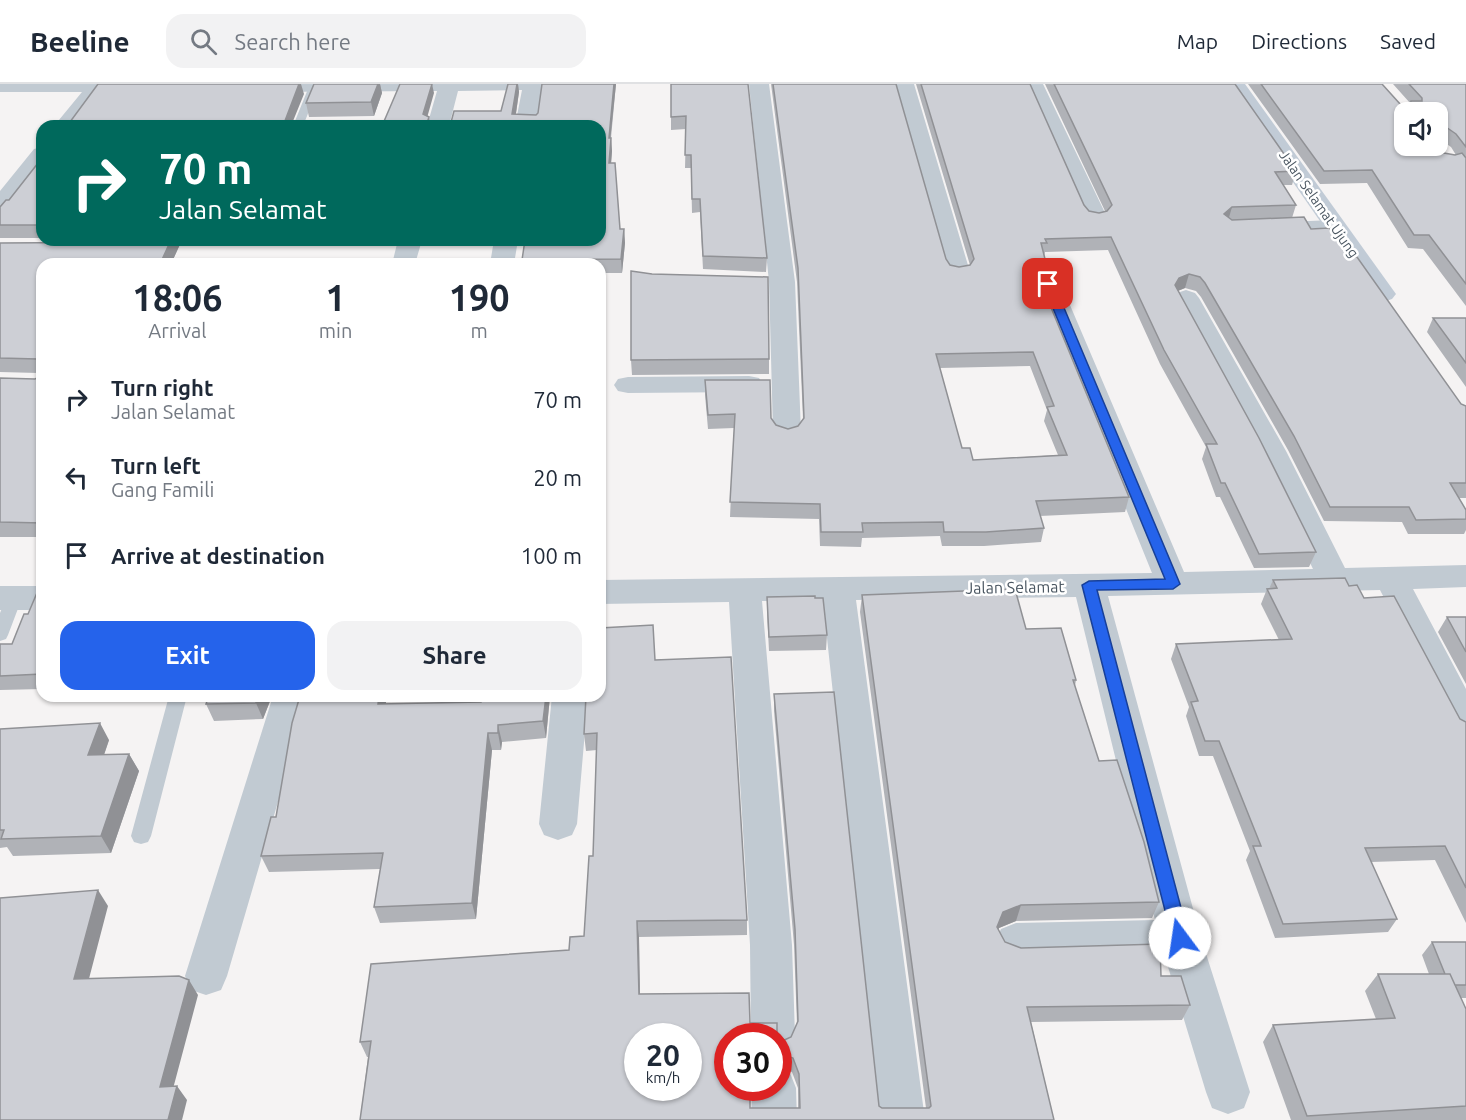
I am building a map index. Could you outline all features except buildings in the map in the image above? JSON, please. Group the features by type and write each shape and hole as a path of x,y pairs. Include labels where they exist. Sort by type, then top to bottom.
{"street":[{"path":"440,120 449,84"},
{"path":"527,120 534,84"},
{"path":"234,86 555,84"},
{"path":"759,84 770,282 784,384 787,432"},
{"path":"904,84 958,273"},
{"path":"1033,84 1095,217"},
{"name":"Jalan Selamat Ujung","path":"1235,84 1395,311"},
{"path":"70,120 98,85"},
{"path":"0,86 166,86"},
{"path":"0,206 36,161"},
{"path":"1048,284 1173,584"},
{"path":"1186,298 1271,451 1334,579"},
{"path":"628,385 784,384"},
{"name":"Jalan Selamat","path":"606,592 745,592 1466,576"},
{"path":"1390,577 1466,723"},
{"path":"1089,585 1180,938 1228,1092"},
{"path":"837,590 902,1120"},
{"path":"745,592 771,945 773,1023"},
{"path":"206,976 289,702"},
{"path":"558,824 569,702"},
{"path":"1016,942 1180,938"},
{"path":"774,1101 774,1120"}],"lane":[{"path":"300,120 314,86"},
{"path":"1275,226 1334,224"},
{"path":"0,635 19,598"},
{"path":"141,836 176,702"}],"route":[{"path":"1048,284 1173,584 1089,585 1180,938"}]}
